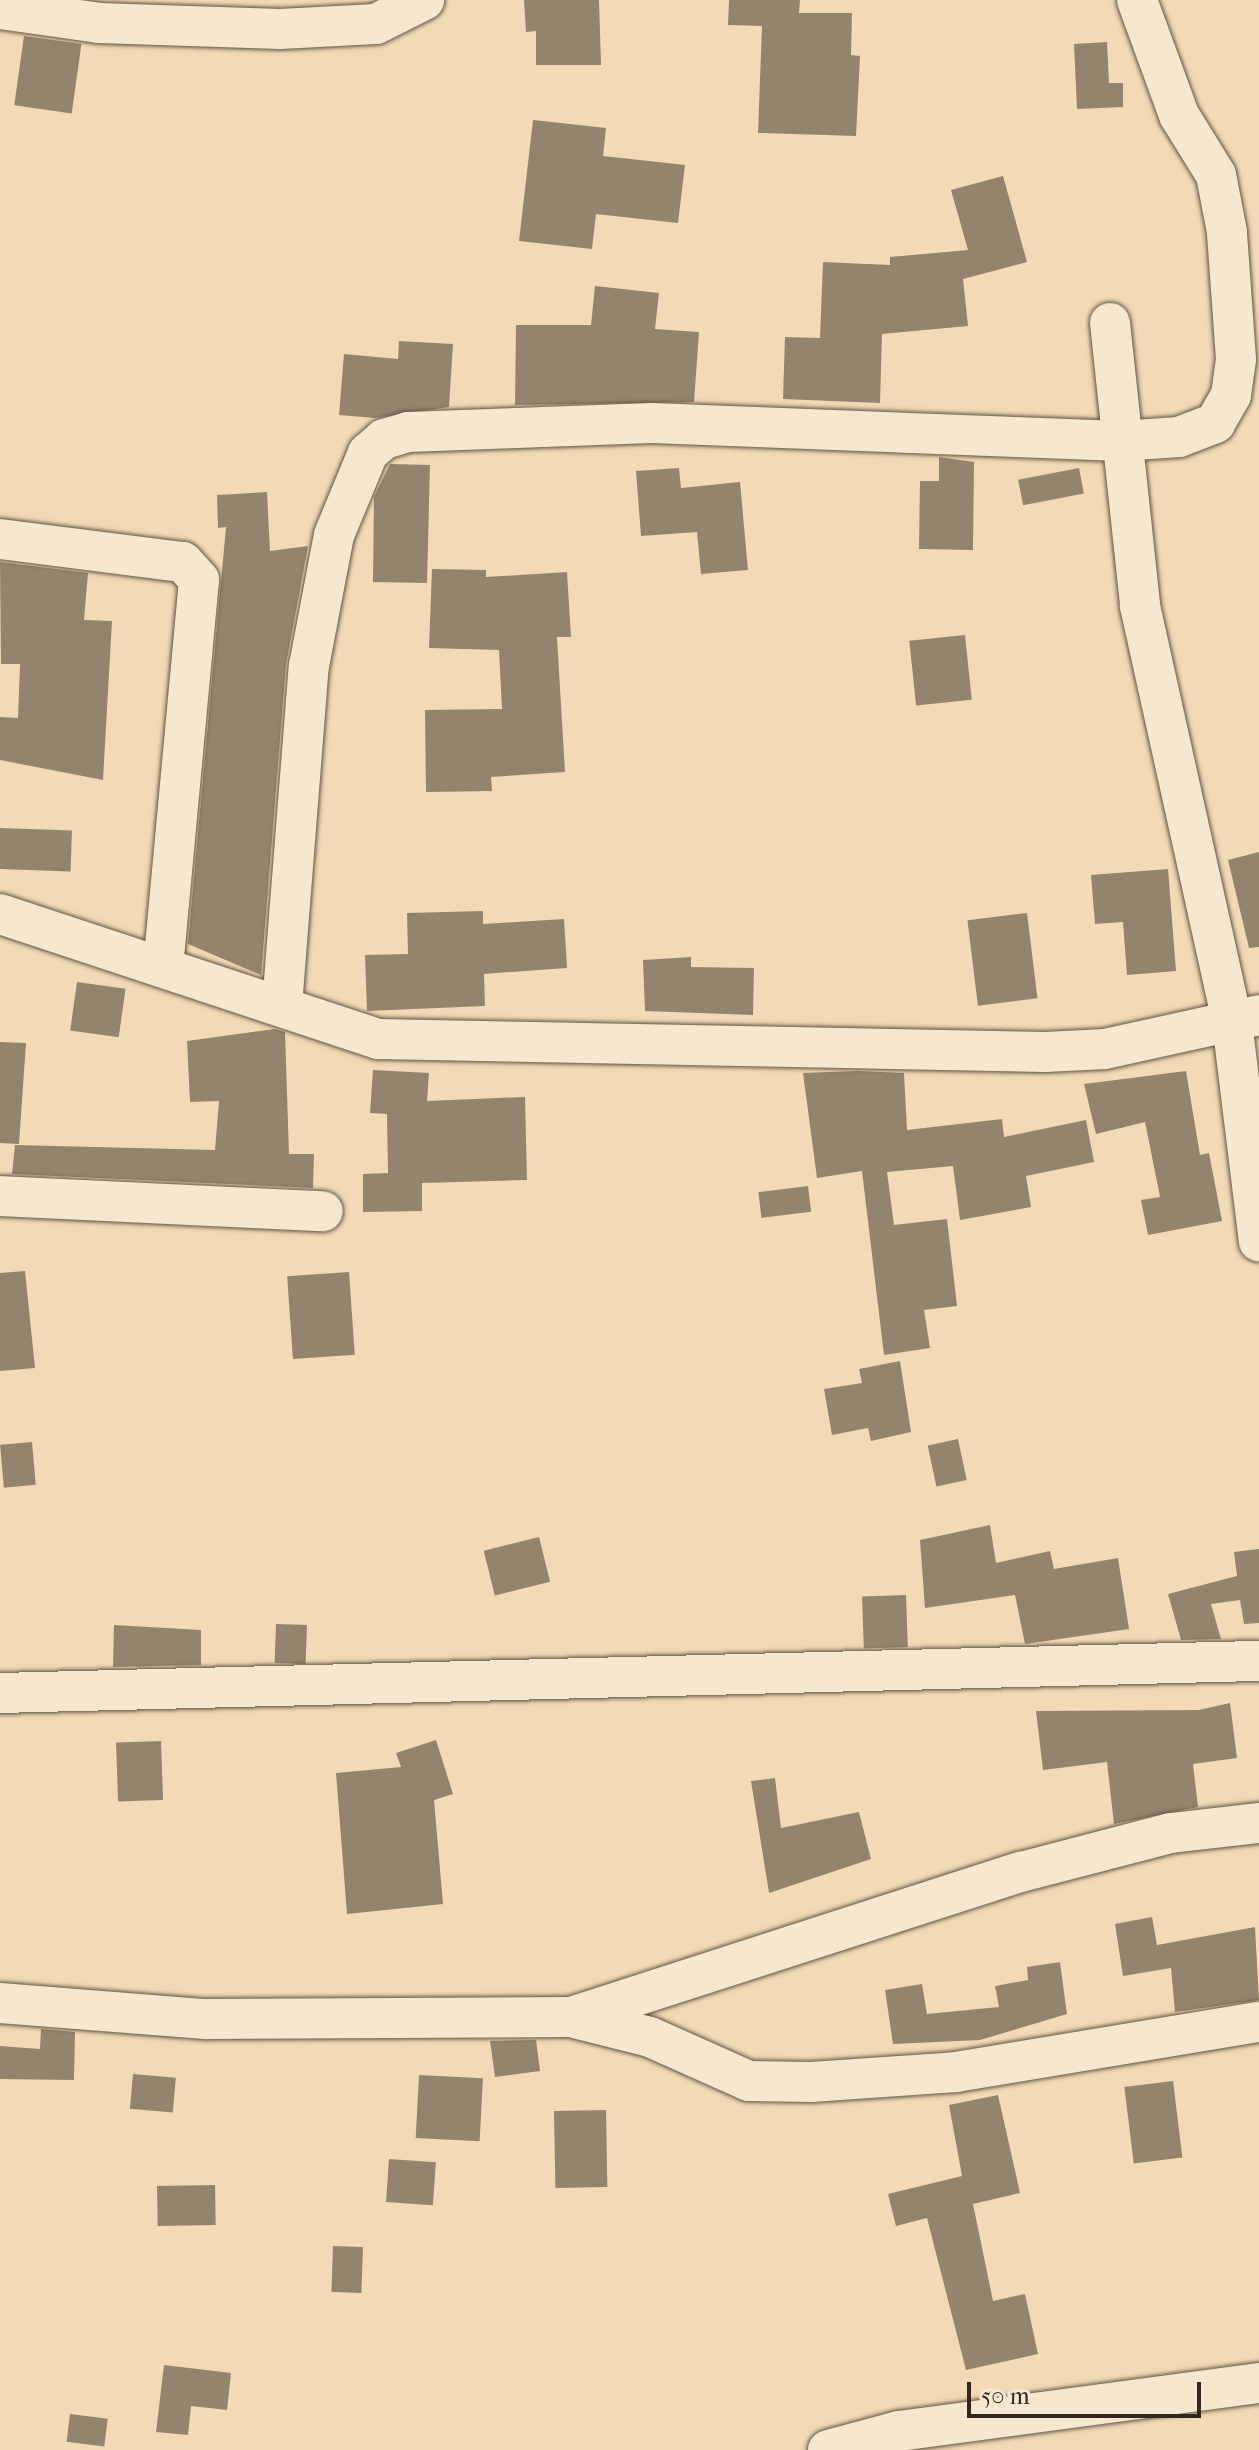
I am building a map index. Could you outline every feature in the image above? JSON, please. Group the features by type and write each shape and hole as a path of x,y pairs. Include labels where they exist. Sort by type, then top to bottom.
{"street":[{"path":"0,9 99,23 323,28 376,24 424,0"},
{"path":"282,1006 309,666 334,535 368,453 384,439 408,432 652,423 1121,441 1179,437 1215,423 1231,395 1236,359 1216,175 1169,92 1137,0"},
{"path":"1110,323 1140,606 1245,1019 1259,1241"},
{"path":"0,539 183,562 199,580 163,967"},
{"path":"0,914 378,1039 779,1050 1105,1049 1245,1019"},
{"path":"0,1196 323,1211"},
{"path":"0,1693 1259,1661"},
{"path":"571,2017 1021,1872 1171,1833 1259,1823"},
{"path":"0,2003 205,2019 571,2017 650,2037 749,2081 811,2082 956,2072 1259,2022"},
{"path":"828,2450 899,2431 1259,2383"}],"building":[{"path":"524,0 599,0 601,65 536,65 536,31 526,32"},
{"path":"729,0 800,0 799,13 852,13 851,55 860,56 856,136 758,133 762,26 728,25"},
{"path":"24,36 81,44 72,113 14,105"},
{"path":"1107,42 1109,83 1123,83 1123,107 1077,109 1074,44"},
{"path":"533,120 606,128 603,156 685,165 678,223 596,214 592,249 519,241"},
{"path":"1003,176 1027,262 963,279 968,326 882,334 880,403 783,399 785,337 820,338 823,262 890,265 890,257 968,250 951,190"},
{"path":"595,286 659,293 655,329 699,332 694,402 515,405 516,325 591,325"},
{"path":"399,341 453,344 449,407 375,418 339,415 344,354 398,359"},
{"path":"939,457 974,462 973,550 919,549 920,481 939,481"},
{"path":"390,464 430,465 427,583 373,582 374,497"},
{"path":"679,468 681,488 740,482 748,570 701,574 697,532 641,536 636,471"},
{"path":"1079,468 1084,494 1023,505 1018,480"},
{"path":"267,492 270,551 308,546 286,664 261,975 188,944 226,527 218,528 217,495"},
{"path":"0,562 88,573 84,620 112,621 103,780 0,760 0,717 18,718 20,664 1,664"},
{"path":"432,569 486,570 486,577 567,572 571,637 557,637 565,772 491,777 492,791 426,792 425,710 502,709 499,650 429,648"},
{"path":"965,635 972,700 916,705 909,641"},
{"path":"0,828 72,831 71,871 0,869"},
{"path":"1259,852 1259,947 1249,948 1228,860"},
{"path":"1168,869 1176,971 1127,975 1123,922 1095,924 1091,875"},
{"path":"483,911 483,924 564,919 567,968 484,974 485,1006 367,1011 365,955 408,954 407,913"},
{"path":"1027,913 1037,998 978,1006 967,920"},
{"path":"691,957 691,967 754,968 753,1015 645,1011 643,960"},
{"path":"77,982 126,989 119,1037 70,1031"},
{"path":"275,1029 285,1032 289,1154 314,1154 313,1188 12,1174 15,1145 215,1150 219,1101 190,1102 187,1041"},
{"path":"0,1042 26,1043 19,1144 0,1143"},
{"path":"373,1070 429,1073 427,1101 525,1097 527,1180 422,1183 422,1211 363,1212 363,1174 388,1173 387,1114 370,1113"},
{"path":"1186,1071 1200,1155 1209,1153 1222,1221 1148,1235 1141,1200 1160,1197 1145,1122 1096,1134 1084,1084"},
{"path":"803,1073 904,1073 907,1130 1002,1119 1004,1137 1086,1120 1094,1162 1026,1176 1031,1207 960,1220 953,1166 887,1172 894,1225 947,1219 957,1306 924,1310 930,1348 884,1355 862,1171 817,1178"},
{"path":"808,1186 811,1212 762,1218 758,1192"},
{"path":"25,1271 35,1368 0,1371 0,1273"},
{"path":"349,1272 355,1355 293,1359 287,1276"},
{"path":"900,1361 911,1432 871,1441 868,1428 832,1435 824,1389 862,1383 859,1369"},
{"path":"958,1439 967,1480 936,1487 928,1445"},
{"path":"32,1442 36,1485 4,1488 0,1445"},
{"path":"990,1525 996,1563 1050,1551 1054,1569 1118,1558 1129,1629 1025,1644 1015,1595 925,1608 920,1540"},
{"path":"539,1537 550,1582 495,1595 484,1551"},
{"path":"1259,1549 1259,1623 1244,1624 1240,1600 1211,1604 1221,1639 1181,1640 1168,1594 1237,1576 1234,1552"},
{"path":"906,1595 908,1647 864,1649 862,1597"},
{"path":"276,1624 307,1625 306,1664 275,1663"},
{"path":"114,1625 201,1630 201,1665 113,1667"},
{"path":"1230,1703 1237,1758 1193,1764 1198,1807 1114,1824 1107,1762 1043,1770 1036,1711 1199,1710"},
{"path":"436,1740 453,1794 434,1800 443,1904 347,1914 336,1773 401,1767 396,1753"},
{"path":"161,1741 163,1800 118,1802 116,1743"},
{"path":"775,1778 781,1828 859,1812 871,1859 769,1893 751,1781"},
{"path":"1152,1917 1157,1945 1255,1927 1259,2000 1175,2012 1171,1968 1123,1976 1115,1924"},
{"path":"1060,1962 1067,2014 980,2040 893,2044 885,1990 922,1984 927,2014 999,2007 995,1986 1028,1980 1027,1967"},
{"path":"41,2029 75,2032 74,2080 0,2079 0,2046 40,2049"},
{"path":"536,2040 540,2071 495,2077 490,2041"},
{"path":"133,2074 176,2078 173,2113 130,2109"},
{"path":"419,2075 483,2078 480,2141 416,2138"},
{"path":"1173,2081 1182,2157 1134,2163 1124,2087"},
{"path":"998,2095 1020,2193 973,2204 993,2301 1025,2294 1038,2354 966,2370 927,2218 896,2226 888,2194 962,2176 949,2105"},
{"path":"606,2110 607,2187 555,2188 554,2111"},
{"path":"389,2159 436,2162 433,2205 386,2202"},
{"path":"215,2185 216,2225 158,2226 157,2186"},
{"path":"333,2246 363,2247 361,2293 331,2292"},
{"path":"164,2365 231,2373 227,2410 191,2406 188,2435 156,2432"},
{"path":"70,2414 108,2419 104,2446 67,2442"}]}
